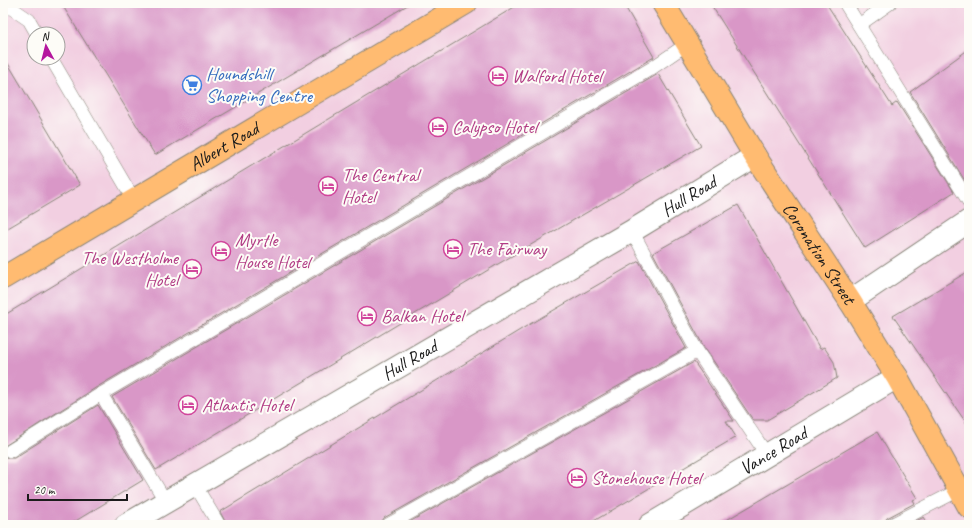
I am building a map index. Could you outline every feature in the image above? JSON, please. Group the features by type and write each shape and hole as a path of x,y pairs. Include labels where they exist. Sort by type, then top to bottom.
{"main road":[{"name":"Albert Road","path":"3,278 466,3"},
{"name":"Coronation Street","path":"663,3 755,156 850,301 897,377 964,498"}],"street":[{"name":"Hull Road","path":"126,525 632,231 755,156"},
{"path":"850,301 969,221"},
{"name":"Vance Road","path":"650,525 897,377"}],"lane":[{"path":"4,3 29,20 32,26"},
{"path":"845,3 969,202"},
{"path":"859,25 890,3"},
{"path":"10,451 101,394 652,68 687,44"},
{"path":"56,66 134,200"},
{"path":"632,231 697,351 767,455"},
{"path":"388,525 697,351"},
{"path":"101,394 166,502"},
{"path":"195,485 219,525"},
{"path":"892,525 964,498"}],"shaded area":[{"path":"3,3 969,3 969,525 3,525"}],"building":[{"name":"Houndshill Shopping Centre","path":"61,3 411,3 155,155"},
{"path":"521,3 623,3 654,57 97,387 3,447 3,316"},
{"path":"710,3 826,3 892,106 897,102 954,192 865,248"},
{"path":"969,49 969,182 967,184 910,92"},
{"path":"3,55 80,185 3,231"},
{"path":"658,74 701,146 498,264 156,470 112,397"},
{"path":"738,205 820,349 824,347 834,362 837,378 767,420 753,420 704,347 653,253"},
{"path":"639,261 686,348 384,518 380,525 227,525 220,512 530,324"},
{"path":"969,271 969,427 893,316"},
{"path":"694,362 734,421 726,421 736,437 587,525 404,525"},
{"path":"98,405 143,480 69,525 3,525 3,455 7,458 14,458"},
{"path":"877,432 917,498 913,500 915,503 887,518 883,525 718,525"},
{"path":"924,517 929,525 908,525"}],"place":[{"name":"Walford Hotel","path":"498,76"},
{"name":"Houndshill Shopping Centre","path":"192,85"},
{"name":"Calypso Hotel","path":"438,127"},
{"name":"The Central Hotel","path":"328,186"},
{"name":"The Fairway","path":"453,249"},
{"name":"Myrtle House Hotel","path":"221,251"},
{"name":"The Westholme Hotel","path":"192,269"},
{"name":"Balkan Hotel","path":"367,316"},
{"name":"Atlantis Hotel","path":"188,405"},
{"name":"Stonehouse Hotel","path":"577,478"}]}
